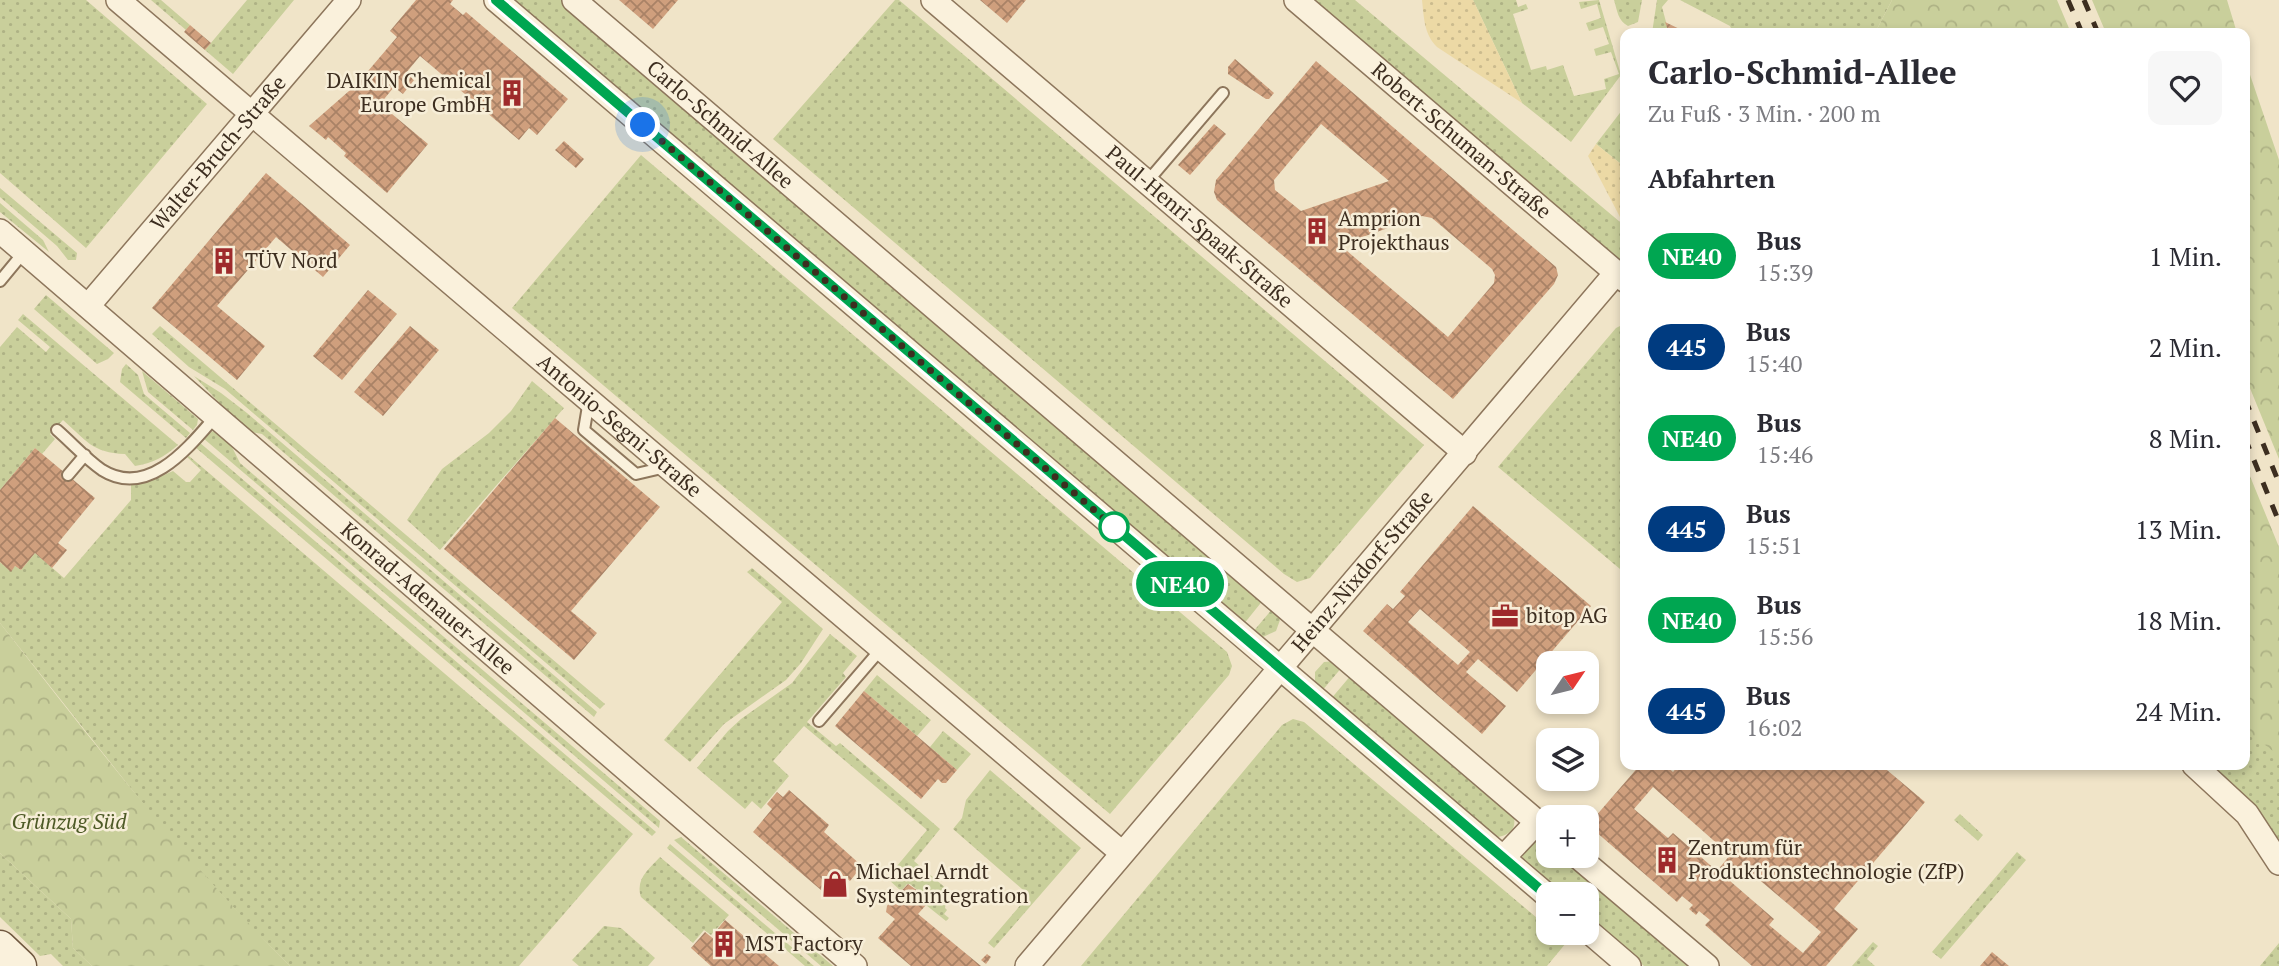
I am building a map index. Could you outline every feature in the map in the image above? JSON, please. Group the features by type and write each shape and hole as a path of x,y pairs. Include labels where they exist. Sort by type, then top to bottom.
{"main road":[{"path":"0,947 20,966"}],"street":[{"name":"Antonio-Segni-Straße","path":"118,0 1122,853"},
{"name":"Walter-Bruch-Straße","path":"88,306 349,0"},
{"path":"496,0 1536,886"},
{"name":"Carlo-Schmid-Allee","path":"574,0 1536,821"},
{"name":"Paul-Henri-Spaak-Straße","path":"933,0 1465,453"},
{"name":"Robert-Schuman-Straße","path":"1296,0 1620,276"},
{"name":"Konrad-Adenauer-Allee","path":"0,231 855,966"},
{"name":"Heinz-Nixdorf-Straße","path":"1027,966 1312,630 1620,278"},
{"path":"2199,770 2247,814 2279,863"},
{"name":"Carlo-Schmid-Allee","path":"1503,858 1536,832"},
{"path":"1591,868 1707,966"},
{"path":"1599,940 1629,966"}],"lane":[{"path":"1147,182 1223,93"},
{"path":"0,281 24,251"},
{"path":"57,430 103,471 120,477 143,476 178,458 215,417"},
{"path":"68,475 85,455"},
{"path":"819,721 881,649"}],"green space":[{"path":"0,0 86,0 207,104 86,248 0,173"},
{"path":"151,0 161,0 190,25 186,30"},
{"path":"247,0 294,0 233,74 205,50"},
{"path":"510,0 561,0 1264,599 1243,625"},
{"path":"895,0 899,0 1424,445 1310,578 1297,582 1284,574 773,139"},
{"path":"1309,0 1355,0 1620,222 1620,265"},
{"path":"1473,0 1516,0 1518,7 1526,4 1528,9 1513,14 1531,70 1546,66 1547,70 1563,65 1574,96 1606,89 1604,79 1619,74 1611,52 1596,56 1594,49 1609,44 1603,27 1589,31 1586,23 1601,18 1597,4 1581,9 1579,2 1599,0 1620,76 1571,142 1522,103"},
{"path":"1614,0 1642,0 1638,22 1628,26 1625,24 1618,15"},
{"path":"1657,0 1668,0 1662,7 1668,28 1653,28"},
{"path":"1680,0 1892,0 1878,28 1730,26"},
{"path":"1892,0 2057,0 2069,28 1878,28"},
{"path":"2092,0 2227,0 2235,28 2104,28"},
{"path":"2250,75 2279,160 2279,459 2250,388"},
{"path":"1620,113 1620,163 1596,144"},
{"path":"641,155 1227,652 1232,666 1229,675 1110,814 512,308"},
{"path":"0,188 77,253 76,260 68,260 57,246 0,197"},
{"path":"0,203 43,240 49,252 0,212"},
{"path":"46,295 114,353 97,364 34,309"},
{"path":"23,314 178,445 158,459 135,466 125,454 105,451 90,444 63,420 50,434 55,439 42,454 35,448 0,490 0,347 17,327 46,352 50,347 18,320"},
{"path":"160,326 605,704 600,709 225,389 189,367 152,334"},
{"path":"1620,326 1620,569 1498,467"},
{"path":"126,364 138,375 144,394 190,433 186,438 120,382 122,369"},
{"path":"142,371 198,419 193,430 148,392"},
{"path":"194,376 247,413 597,712 594,717 262,434 246,431"},
{"path":"532,381 564,408 440,550 407,520 442,469 489,433 511,411"},
{"path":"213,431 231,445 240,463 660,821 659,828 203,438"},
{"path":"199,442 656,832 652,836 195,447"},
{"path":"187,457 633,834 519,966 290,966 167,834 0,623 0,562 11,571 15,566 21,570 35,553 64,578 131,500 131,485 148,482 173,471 186,482 190,482 201,470"},
{"path":"2250,476 2279,547 2279,756 2250,733"},
{"path":"752,568 823,629 801,663 786,680 724,724 690,762 664,740 782,602 747,572"},
{"path":"1274,607 1280,620 1276,631 1263,637 1252,633"},
{"name":"Grünzug Süd","path":"0,623 176,842 290,966 92,966 73,948 71,919 0,853"},
{"path":"830,634 857,656 843,673 846,677 807,722 836,746 840,743 940,829 914,861 948,890 947,910 944,914 949,918 946,921 926,905 927,898 910,884 901,891 887,878 927,830 804,726 773,761 789,776 761,809 752,801 745,809 697,768 741,719 792,683"},
{"path":"1335,661 1343,666 1321,692 1315,685 1315,672 1324,662"},
{"path":"1352,674 1511,808 1514,825 1510,832 1493,838 1330,700"},
{"path":"877,675 931,720 917,736 864,691"},
{"path":"1293,719 1304,722 1536,917 1536,945 1564,945 1547,966 1081,966 1282,725"},
{"path":"2250,726 2279,750 2279,843 2211,770 2250,770"},
{"path":"943,731 971,754 957,770 930,747"},
{"path":"990,770 1081,848 994,948 988,943 1029,895 953,829 962,818 966,800"},
{"path":"1960,814 1983,835 1978,841 1954,820"},
{"path":"681,837 833,966 821,966 674,840"},
{"path":"1536,839 1536,868 1580,868 1596,882 1546,882 1523,861 1522,853"},
{"path":"670,844 814,966 805,966 667,848"},
{"path":"2017,852 2026,860 1941,959 1932,952"},
{"path":"0,853 71,919 73,948 92,966 63,966 51,954 40,956 0,917"},
{"path":"660,857 729,915 711,935 704,930 693,943 641,897 641,880"},
{"path":"1599,884 1695,966 1644,966 1599,928"},
{"path":"604,926 621,928 655,958 648,966 579,966 572,960"},
{"path":"1873,942 1878,946 1867,959 1875,966 1852,966"},
{"path":"2279,943 2279,966 2260,966"}],"sand":[{"path":"1422,0 1473,0 1522,103 1437,47 1427,31"},
{"path":"1596,144 1620,163 1620,217 1588,156"}],"building":[{"name":"DAIKIN Chemical Europe GmbH","path":"416,0 453,0 450,4 463,15 466,12 568,99 537,135 529,128 519,140 420,56 406,73 414,80 403,94 394,87 380,104 428,144 387,193 344,156 346,153 328,137 326,140 309,126 357,84 397,37 390,31"},
{"path":"619,0 678,0 653,29"},
{"path":"980,0 1026,0 1007,23"},
{"path":"1665,22 1678,28 1667,28"},
{"path":"190,25 211,43 205,50 184,32"},
{"path":"1235,59 1274,93 1269,99 1228,74 1228,67"},
{"name":"Amprion Projekthaus","path":"1316,61 1556,267 1558,275 1554,284 1453,399 1217,200 1214,192 1216,180","holes":["1321,124 1389,181 1301,211 1275,190 1274,180","1422,216 1432,218 1492,269 1495,275 1494,283 1448,337 1340,245"]},
{"path":"1214,124 1226,134 1190,175 1178,165"},
{"path":"564,141 584,159 576,168 555,150"},
{"name":"TÜV Nord","path":"266,173 350,245 323,277 276,237 217,306 265,346 237,380 152,308"},
{"path":"368,290 397,314 342,380 313,356"},
{"path":"410,326 439,350 383,416 354,392"},
{"path":"555,418 660,507 571,611 597,633 574,660 444,549"},
{"path":"35,448 95,498 58,543 67,550 52,568 35,553 21,570 15,566 11,572 0,562 0,490"},
{"name":"bitop AG","path":"1473,506 1591,606 1552,651 1536,651 1536,670 1517,692 1478,659 1466,672 1506,706 1482,734 1363,631 1387,604 1393,609 1405,596 1400,592","holes":["1420,609 1470,652 1458,665 1408,622"]},
{"path":"864,691 957,770 946,783 938,779 921,799 835,726"},
{"path":"1636,770 1887,770 1925,802 1834,909 1858,929 1826,966 1752,966 1705,925 1710,920 1699,911 1696,915 1689,909 1693,905 1682,896 1677,902 1599,835 1599,812","holes":["1653,787 1730,855 1717,871 1673,833 1668,838 1634,809","1743,866 1821,932 1803,953 1769,925 1774,919 1730,881"]},
{"path":"789,790 829,825 824,832 862,866 850,881 844,876 828,896 753,832 772,809 767,804 777,792 783,797"},
{"path":"908,884 928,898 918,914 981,966 911,966 878,938 895,919 886,912 887,906"},
{"name":"MST Factory","path":"725,920 779,966 711,966 691,948 705,932 715,940 719,935 715,932"},
{"path":"1992,952 2009,966 1980,966"},
{"path":"987,954 991,957 986,964 981,960"}],"railway":[{"path":"2068,0 2080,28"},
{"path":"2084,0 2096,28"},
{"path":"2250,411 2279,483"},
{"path":"2250,450 2279,522"}],"bus line":[{"name":"NE40","path":"496,0 1536,886"}],"place":[{"name":"DAIKIN Chemical Europe GmbH","path":"512,93"},
{"name":"Amprion Projekthaus","path":"1317,231"},
{"name":"TÜV Nord","path":"224,261"},
{"name":"bitop AG","path":"1505,616"},
{"name":"Zentrum für Produktionstechnologie (ZfP)","path":"1667,860"},
{"name":"Michael Arndt Systemintegration","path":"835,884"},
{"name":"MST Factory","path":"724,944"}],"route":[{"path":"643,125 1114,527"}]}
